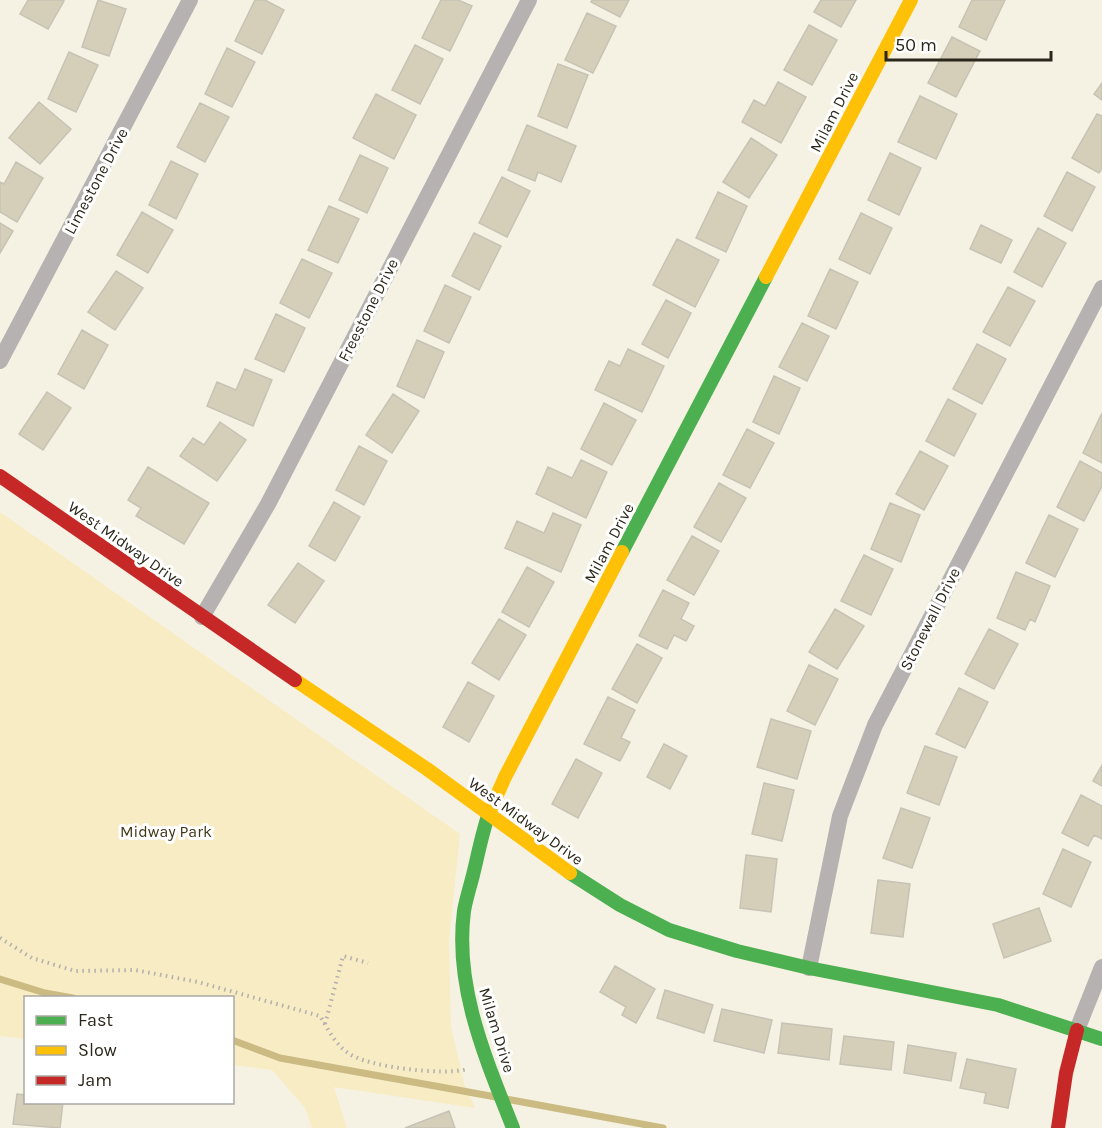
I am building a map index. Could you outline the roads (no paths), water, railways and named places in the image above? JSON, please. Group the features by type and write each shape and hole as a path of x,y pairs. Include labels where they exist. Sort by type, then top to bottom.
{"street":[{"name":"Limestone Drive","path":"0,361 190,0"},
{"name":"Freestone Drive","path":"202,617 268,504 529,0"},
{"name":"Milam Drive","path":"511,1123 471,1013 465,978 464,910 488,814 505,777 911,0"},
{"name":"Stonewall Drive","path":"808,968 840,816 875,724 1102,288"},
{"name":"West Midway Drive","path":"0,476 202,617 427,769 581,881 620,905 669,930 737,951 808,968 998,1005 1102,1039"},
{"path":"1058,1128 1065,1073 1077,1030 1102,967"}],"waterway":[{"path":"0,979 62,996"},
{"path":"234,1041 280,1058 496,1097"},
{"path":"506,1099 663,1128"}],"park label":[{"name":"Midway Park","path":"166,831"}]}
